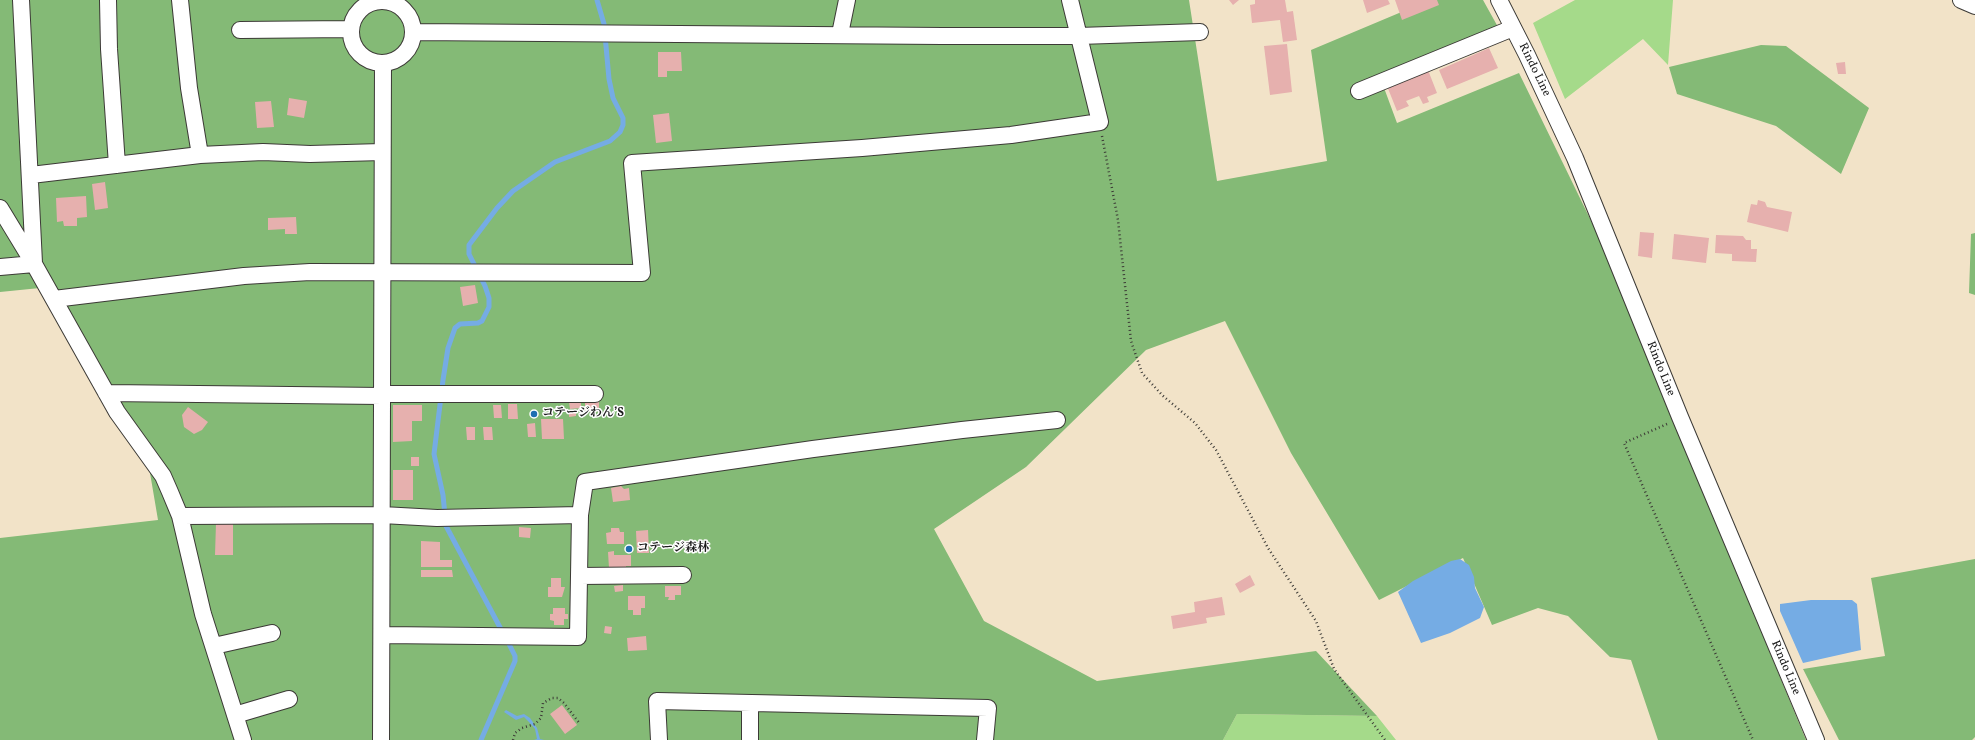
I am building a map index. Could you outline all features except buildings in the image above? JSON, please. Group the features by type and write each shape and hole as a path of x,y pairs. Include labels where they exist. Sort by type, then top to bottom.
{"street":[{"path":"21,0 31,175 34,264"},
{"path":"108,0 109,49 117,165"},
{"path":"180,0 189,88 200,155"},
{"path":"840,34 847,0"},
{"path":"54,300 244,276 310,272 642,273 632,163 862,148 1010,135 1100,122 1070,0"},
{"name":"Rindo Line","path":"1499,0 1575,158 1680,417 1816,740"},
{"path":"1961,0 1975,6"},
{"path":"381,1 390,2 399,6 406,12 411,21 413,32 410,45 401,56 392,61 383,63 363,57 356,49 350,29 354,18 360,10 369,3 381,1"},
{"path":"1359,91 1513,28"},
{"path":"240,30 350,29"},
{"path":"413,32 1078,36 1200,32"},
{"path":"381,740 383,63"},
{"path":"31,175 200,155 263,152 310,154 382,152"},
{"path":"0,208 34,264 117,412 162,476 180,516 195,583 243,740"},
{"path":"0,267 34,264"},
{"path":"106,393 382,395 595,394"},
{"path":"382,635 578,637 580,515 585,482 813,449 962,430 1057,420"},
{"path":"180,516 382,515 438,518 580,515"},
{"path":"579,576 683,576"},
{"path":"214,646 272,633"},
{"path":"235,715 289,699"},
{"path":"659,740 657,701 988,708 985,740"},
{"path":"750,704 750,740"}],"path":[{"path":"1100,122 1118,220 1131,341 1142,373 1162,395 1195,423 1216,450 1268,548 1316,621 1334,669 1385,740"},
{"path":"1680,417 1624,443 1754,740"},
{"path":"512,740 516,733 522,728 535,724 540,718 543,703 552,698 558,698 564,703 580,724"}],"green space":[{"path":"0,0 1189,0 1217,181 1327,161 1311,50 1430,0 1483,0 1498,27 1380,77 1397,123 1519,73 1596,231 1806,740 1658,740 1631,660 1610,657 1568,616 1538,608 1492,625 1463,558 1379,600 1291,453 1225,321 1146,350 1026,467 934,529 984,621 1097,681 1316,651 1377,716 1237,714 1223,740 0,740 0,538 158,520 149,467 40,288 0,292"},
{"path":"1575,0 1673,0 1668,65 1643,39 1565,99 1533,23"},
{"path":"1761,45 1786,46 1869,108 1841,174 1776,126 1677,94 1669,67"},
{"path":"1975,233 1975,295 1969,293 1971,234"},
{"path":"1975,559 1975,737 1972,740 1839,740 1803,669 1885,656 1871,578"},
{"path":"1237,714 1377,716 1396,740 1223,740"}],"water":[{"path":"1460,559 1469,565 1474,577 1475,588 1484,607 1480,618 1450,633 1421,643 1398,592 1413,581 1451,561"},
{"path":"1811,600 1852,600 1857,604 1861,650 1803,663 1780,611 1780,604"},
{"path":"506,710 517,716 524,714 530,718 537,728 540,739 544,740 534,740 537,739 535,729 529,722 524,717 516,720 504,712"}],"waterway":[{"path":"503,633 446,526 443,495 434,454 443,380 448,348 455,328 460,324 478,323 482,321 489,307 489,298 485,286 469,254 469,245 497,208 513,191 555,162 610,141 620,132 623,125 623,118 613,98 609,79 604,24 597,0"},
{"path":"481,740 515,661 515,656 507,640"}],"place":[{"name":"コテージわん’S","path":"534,414"},
{"name":"コテージ森林","path":"629,549"}]}
